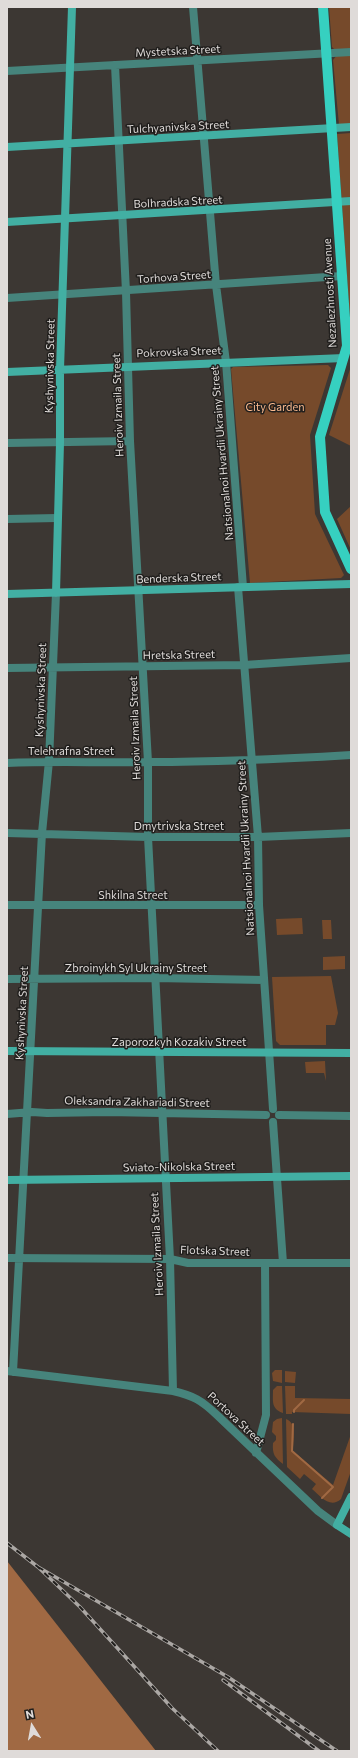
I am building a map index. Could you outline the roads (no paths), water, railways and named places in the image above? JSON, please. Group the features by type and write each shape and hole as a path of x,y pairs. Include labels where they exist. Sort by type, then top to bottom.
{"main road":[{"name":"Kyshynivska Street","path":"56,594 62,295 72,7"},
{"name":"Nezalezhnosti Avenue","path":"323,7 348,358 320,437 325,512 351,569"},
{"name":"Tulchyanivska Street","path":"7,147 68,145 351,127"},
{"name":"Bolhradska Street","path":"7,222 210,211 351,201"},
{"name":"Pokrovska Street","path":"7,372 348,358"},
{"name":"Benderska Street","path":"7,594 56,594 137,590 351,584"},
{"name":"Zaporozkyh Kozakiv Street","path":"7,1051 351,1053"},
{"name":"Sviato-Nikolska Street","path":"7,1180 351,1176"},
{"path":"337,1525 351,1497"},
{"name":"Portova Street","path":"337,1525 351,1534"}],"street":[{"name":"Natsionalnoi Hvardii Ukrainy Street","path":"193,7 216,285 226,362 241,587 244,665 258,837 259,905 269,1053 270,1112"},
{"name":"Mystetska Street","path":"7,71 351,52"},
{"name":"Heroiv Izmaila Street","path":"115,65 126,292 127,366 137,590 144,667 148,762 148,837 164,1179 170,1259 173,1391"},
{"name":"Torhova Street","path":"7,298 126,292 342,276"},
{"path":"7,443 60,443 130,440"},
{"path":"7,519 57,518"},
{"name":"Kyshynivska Street","path":"10,1372 24,1180 42,834 49,761 56,594"},
{"name":"Hretska Street","path":"7,668 53,666 144,667 244,665 351,658"},
{"name":"Telehrafna Street","path":"7,763 49,761 148,762 252,760 351,755"},
{"name":"Dmytrivska Street","path":"7,833 148,837 258,837 351,833"},
{"name":"Shkilna Street","path":"7,905 259,905"},
{"name":"Zbroinykh Syl Ukrainy Street","path":"7,979 155,978 264,980"},
{"name":"Oleksandra Zakhariadi Street","path":"7,1114 27,1112 162,1114 270,1112"},
{"path":"270,1112 276,1119 276,1177 282,1263"},
{"path":"276,1119 351,1116"},
{"name":"Flotska Street","path":"7,1258 170,1259 188,1263 351,1263"},
{"path":"256,1453 266,1415 265,1263"},
{"name":"Portova Street","path":"10,1372 173,1391 191,1395 203,1402 318,1511 337,1525"}],"waterway":[{"path":"294,1412 294,1410 304,1400"},
{"path":"293,1424 292,1451 333,1487 322,1498"}],"railway":[{"path":"7,1543 38,1567 80,1607 172,1708 218,1751"},
{"path":"38,1567 228,1677 337,1751"},
{"path":"223,1680 319,1751"}],"park label":[{"name":"City Garden","path":"275,407"}]}
